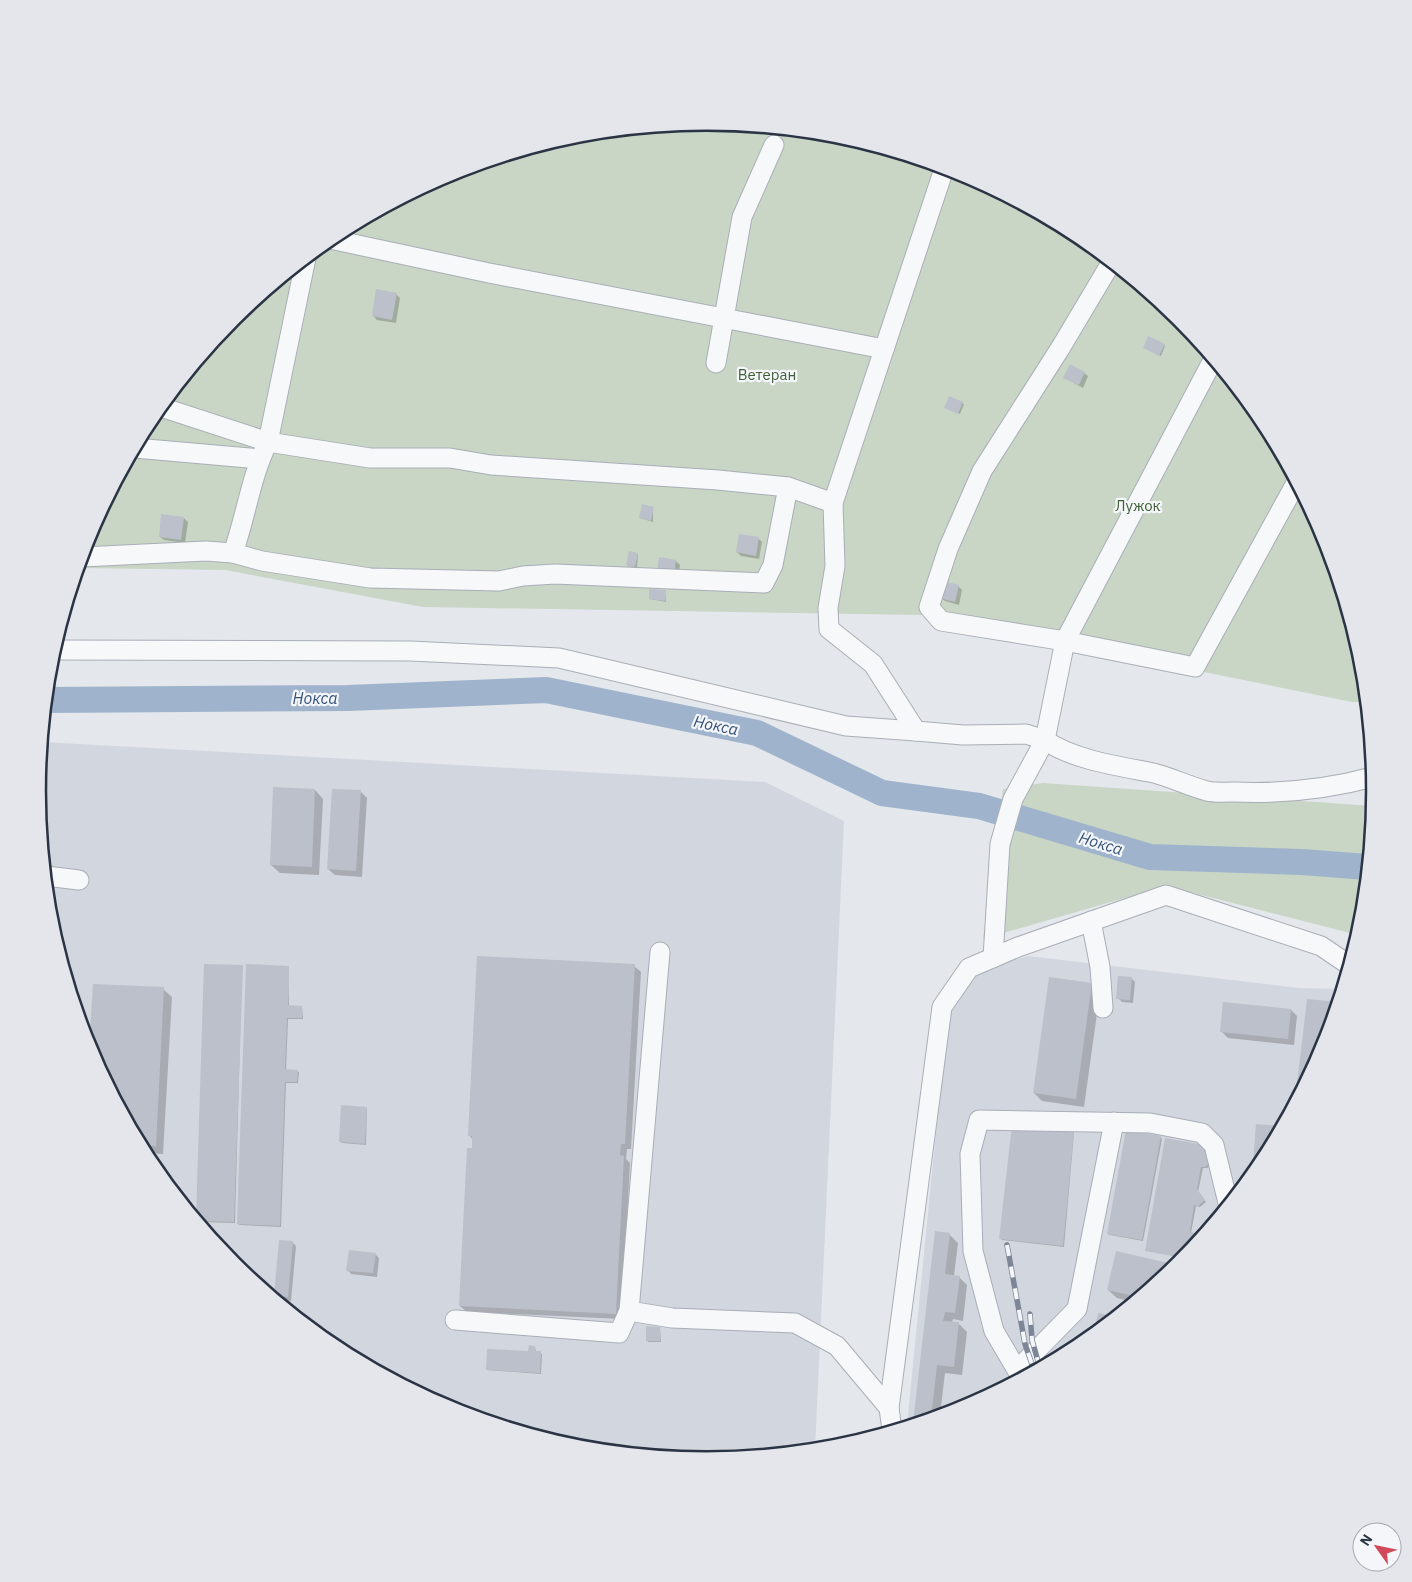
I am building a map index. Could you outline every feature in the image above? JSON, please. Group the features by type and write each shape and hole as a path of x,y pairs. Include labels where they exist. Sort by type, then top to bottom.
{"street":[{"path":"716,363 742,217 774,145"},
{"path":"916,732 873,664 829,630 828,608 835,566 833,504 942,175"},
{"path":"340,241 499,275 884,349"},
{"path":"234,552 245,521 260,459 268,442 304,268"},
{"path":"1108,268 1061,347 982,472 948,549 929,607 941,621 1065,641 1195,667 1293,489"},
{"path":"993,958 1000,844 1013,799 1045,740 1065,641 1210,366"},
{"path":"168,410 268,442 370,458 450,458 491,465 567,468 788,487 833,504"},
{"path":"142,449 260,459"},
{"path":"90,556 206,551 234,552 262,561 370,578 499,581 523,576 555,574 764,583 774,565 788,487"},
{"path":"62,650 410,651 559,658 846,726 963,735 1026,734 1045,740 1064,750 1113,765 1164,775 1208,791 1245,793 1297,790 1341,785 1365,780"},
{"path":"52,877 78,880"},
{"path":"891,1424 889,1408 942,1007 969,968 1091,921 1166,895 1321,946 1343,960"},
{"path":"1091,921 1100,967 1103,1008"},
{"path":"455,1320 620,1333 629,1311 660,952"},
{"path":"1018,1372 994,1331 973,1251 970,1154 979,1120 1150,1123 1202,1134 1214,1145 1226,1196"},
{"path":"1022,1370 1076,1309 1114,1122"},
{"path":"629,1311 672,1318 795,1323 837,1346 889,1408"}],"shaded area":[{"path":"49,742 765,782 844,821 815,1441 749,1449 706,1451 620,1445 577,1438 494,1416 414,1383 376,1362 339,1340 271,1287 239,1258 183,1193 157,1158 114,1083 81,1003 59,920 52,877 46,791"},
{"path":"1028,956 1299,988 1335,989 1316,1043 1298,1083 1255,1158 1202,1226 1173,1258 1141,1287 1073,1340 998,1383 958,1401 908,1419 948,1012 973,973"}],"green space":[{"name":"Ветеран","path":"706,131 792,137 835,144 918,166 998,199 1073,242 1141,295 1173,324 1202,356 1255,424 1298,499 1331,579 1353,662 1360,702 922,615 423,607 225,570 85,568 114,499 157,424 210,356 239,324 304,268 339,242 414,199 494,166 535,154 577,144 663,133"},
{"path":"1043,783 1365,805 1360,877 1350,933 1166,886 983,939 1003,789"}],"building":[{"path":"376,289 397,293 392,320 372,316"},
{"path":"1148,336 1165,344 1159,356 1143,348"},
{"path":"1070,364 1085,372 1079,385 1063,378"},
{"path":"949,396 963,402 958,414 944,408"},
{"path":"642,504 654,507 651,521 639,518"},
{"path":"161,514 184,517 181,540 159,537"},
{"path":"739,534 759,537 756,556 736,552"},
{"path":"629,551 638,553 635,567 626,565"},
{"path":"659,557 676,560 674,575 657,573"},
{"path":"943,581 959,585 955,602 939,598"},
{"path":"649,589 666,590 665,601 649,599"},
{"path":"273,787 315,789 312,867 270,865"},
{"path":"332,789 361,790 356,871 327,869"},
{"path":"477,956 635,964 625,1144 621,1144 620,1155 624,1156 616,1314 459,1306 467,1148 472,1148 472,1136 468,1136"},
{"path":"204,964 243,965 234,1222 206,1221 196,1209"},
{"path":"246,964 289,966 288,1005 302,1006 302,1018 287,1018 285,1069 298,1070 297,1082 285,1082 280,1226 237,1224"},
{"path":"1118,976 1132,977 1130,1000 1116,999"},
{"path":"1049,977 1092,983 1076,1099 1033,1093"},
{"path":"93,984 164,987 156,1146 150,1146 135,1121 114,1083 90,1028"},
{"path":"1307,999 1331,1001 1316,1043 1297,1085"},
{"path":"1223,1002 1291,1009 1288,1039 1220,1032"},
{"path":"341,1105 367,1107 365,1144 339,1142"},
{"path":"1256,1124 1274,1125 1255,1158 1253,1161"},
{"path":"1012,1125 1074,1132 1063,1246 999,1239"},
{"path":"1126,1130 1161,1136 1142,1240 1107,1234"},
{"path":"1165,1138 1205,1145 1204,1151 1212,1162 1205,1167 1201,1167 1197,1189 1205,1200 1198,1206 1194,1205 1190,1231 1195,1234 1175,1256 1145,1251"},
{"path":"935,1231 950,1233 945,1274 960,1276 955,1313 945,1312 943,1321 959,1322 954,1367 937,1365 932,1411 914,1417"},
{"path":"279,1240 293,1241 288,1297 283,1297 275,1290"},
{"path":"349,1250 376,1253 373,1273 346,1271"},
{"path":"1116,1251 1168,1263 1131,1295 1107,1290"},
{"path":"1098,1313 1107,1315 1096,1323"},
{"path":"646,1326 660,1327 660,1341 646,1341"},
{"path":"529,1345 535,1346 535,1351 541,1351 540,1373 486,1370 487,1349 528,1351"}],"waterway":[{"name":"Нокса","path":"53,700 348,698 546,690 757,733 882,793 979,806 1150,857 1302,862 1361,867"}],"railway":[{"path":"1007,1245 1025,1344 1032,1364"},
{"path":"1030,1314 1032,1340 1038,1361"}],"park label":[{"name":"Лужок","path":"1138,506"}]}
